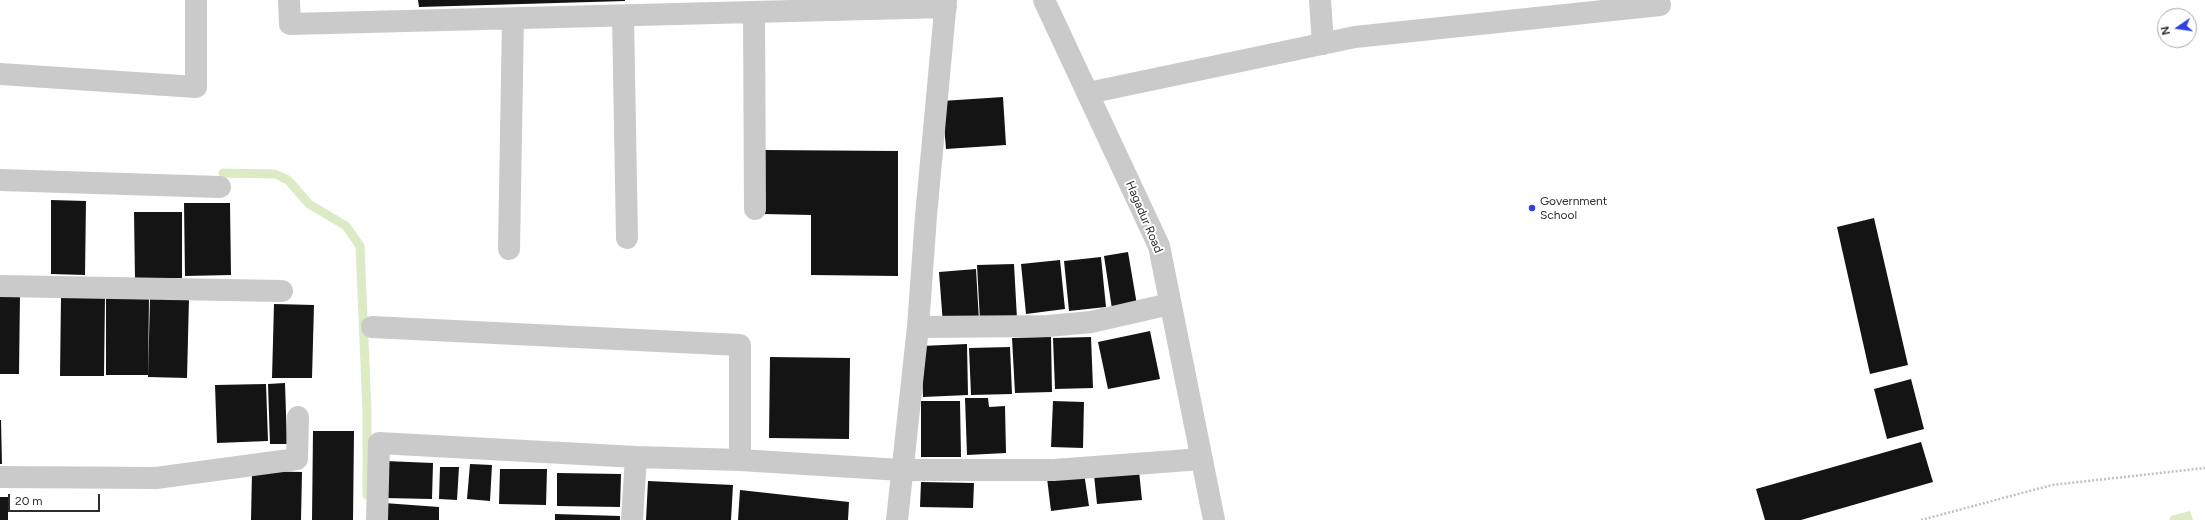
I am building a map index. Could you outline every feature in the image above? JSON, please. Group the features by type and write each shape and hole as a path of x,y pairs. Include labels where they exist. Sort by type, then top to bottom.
{"street":[{"path":"0,74 196,87 196,0"},
{"path":"289,0 290,24 754,12 946,3 926,216 918,327 901,470 897,520"},
{"name":"Hagadur Road","path":"1044,0 1159,246 1214,520"},
{"path":"1320,0 1324,44"},
{"path":"1088,93 1355,37 1660,5"},
{"path":"754,12 755,209"},
{"path":"623,16 627,238"},
{"path":"509,249 513,19"},
{"path":"0,180 220,187"},
{"path":"0,286 282,291"},
{"path":"918,327 1048,326 1091,322 1170,304"},
{"path":"372,327 740,345 740,460"},
{"path":"0,477 156,478 298,459 298,417"},
{"path":"377,520 380,443 636,457 740,460 901,470 1054,470 1202,459"},
{"path":"632,520 636,457"}],"path":[{"path":"1921,520 2052,485 2205,468"}],"shaded area":[{"path":"2190,511 2193,520 2169,520 2171,516"}],"building":[{"path":"418,0 625,0 625,1 419,7"},
{"path":"1003,97 1006,145 946,149 942,101"},
{"path":"763,150 898,151 898,276 811,275 811,215 763,214"},
{"path":"51,200 86,201 85,275 51,274"},
{"path":"184,203 230,203 231,275 185,276"},
{"path":"134,212 182,212 182,278 135,279"},
{"path":"1874,218 1908,365 1870,374 1837,227"},
{"path":"1128,252 1137,305 1112,309 1104,256"},
{"path":"1101,257 1106,307 1069,311 1064,261"},
{"path":"1060,260 1065,309 1026,314 1021,264"},
{"path":"1014,264 1017,319 980,321 977,265"},
{"path":"976,269 979,321 943,324 939,272"},
{"path":"0,294 20,294 19,374 0,374"},
{"path":"61,297 105,297 104,376 60,376"},
{"path":"106,297 149,298 148,375 106,375"},
{"path":"150,297 189,298 187,378 148,377"},
{"path":"274,304 314,305 312,378 272,378"},
{"path":"1150,331 1160,379 1108,389 1098,342"},
{"path":"1051,337 1052,392 1015,393 1012,338"},
{"path":"1091,337 1093,388 1055,389 1053,338"},
{"path":"967,344 968,395 923,397 921,346"},
{"path":"1010,347 1012,394 971,395 969,348"},
{"path":"770,357 850,358 849,439 769,438"},
{"path":"1911,379 1924,429 1887,439 1874,389"},
{"path":"285,383 287,444 270,444 268,384"},
{"path":"266,384 268,441 217,443 215,385"},
{"path":"965,398 988,398 989,407 1005,406 1006,453 967,455"},
{"path":"921,401 960,401 961,457 921,457"},
{"path":"1053,401 1084,402 1083,448 1051,447"},
{"path":"1,420 2,464 0,464"},
{"path":"313,431 354,431 353,520 312,520"},
{"path":"1921,442 1933,482 1801,520 1765,520 1756,489"},
{"path":"385,461 433,463 432,499 384,498"},
{"path":"470,464 492,465 490,501 467,499"},
{"path":"440,467 459,467 457,500 439,499"},
{"path":"500,469 547,469 546,505 499,504"},
{"path":"252,471 302,472 301,520 251,520"},
{"path":"1139,471 1142,500 1097,504 1094,475"},
{"path":"557,473 621,474 620,507 557,506"},
{"path":"1084,473 1089,506 1051,511 1047,478"},
{"path":"648,481 733,485 731,520 646,520"},
{"path":"921,482 974,483 973,508 920,507"},
{"path":"740,490 849,502 848,520 738,520"},
{"path":"0,497 8,497 8,520 0,520"},
{"path":"384,503 439,507 439,520 385,520"},
{"path":"555,514 620,516 620,520 555,520"}],"waterway":[{"path":"223,173 275,174 288,180 309,204 346,226 360,246 367,412 367,495"}],"place":[{"name":"Government School","path":"1532,208"}]}
